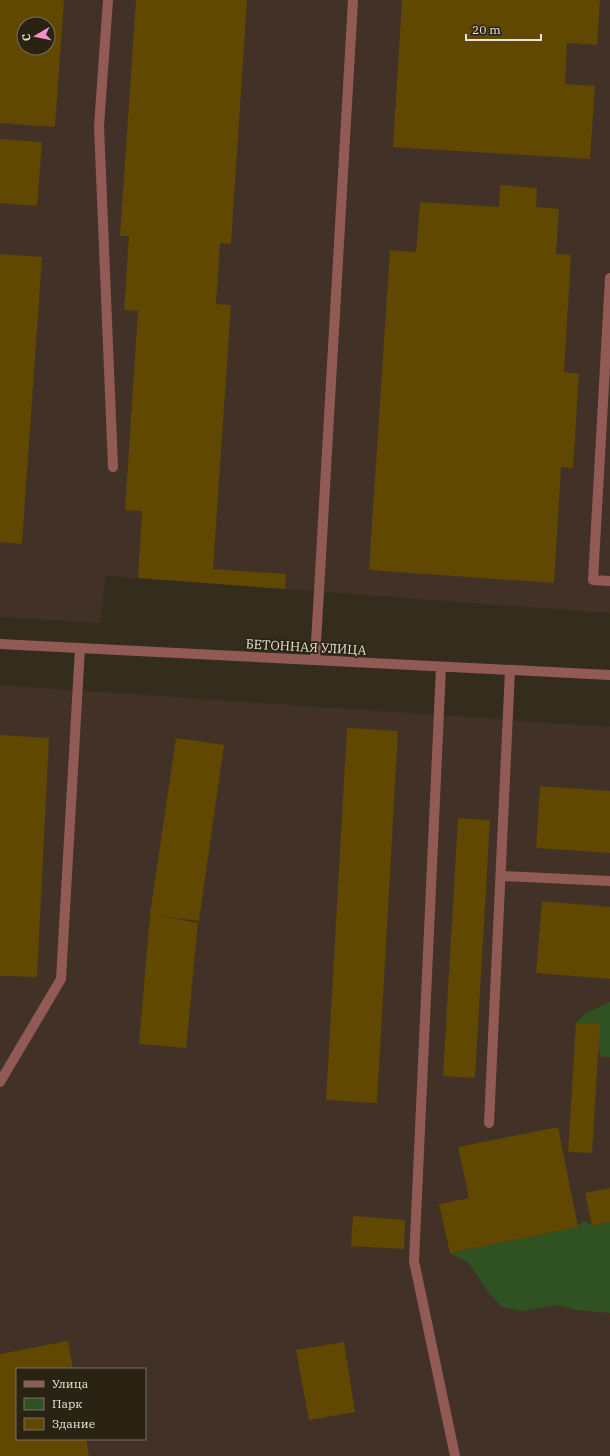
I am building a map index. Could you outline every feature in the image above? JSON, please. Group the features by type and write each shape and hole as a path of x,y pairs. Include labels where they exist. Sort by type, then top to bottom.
{"street":[{"path":"108,0 99,126 113,467"},
{"path":"315,660 353,0"},
{"path":"610,278 593,580 610,581"},
{"name":"БЕТОННАЯ УЛИЦА","path":"0,644 610,675"},
{"path":"0,1082 61,979 80,648"},
{"path":"440,667 414,1261 455,1456"},
{"path":"489,1123 510,670"},
{"path":"501,876 610,881"}],"shaded area":[{"path":"0,0 610,0 610,613 106,576 100,623 0,617"},
{"path":"0,685 610,727 610,1456 0,1456"}],"green space":[{"path":"610,1002 610,1057 602,1057 599,1051 599,1024 576,1023 586,1013"},
{"path":"586,1221 592,1226 610,1222 610,1313 576,1310 557,1305 521,1311 502,1307 489,1293 468,1262 450,1253 578,1227 581,1223"}],"building":[{"path":"0,0 64,0 55,127 0,123"},
{"path":"136,0 247,0 231,244 220,243 216,304 231,305 213,569 286,574 285,589 138,578 142,511 125,510 138,311 124,310 129,236 120,236"},
{"path":"402,0 600,0 597,45 567,43 565,84 595,86 590,159 393,147"},
{"path":"0,139 42,142 37,206 0,203"},
{"path":"500,185 537,188 536,207 559,209 556,254 571,255 564,372 579,374 573,468 561,467 554,583 369,570 390,250 416,252 420,202 499,207"},
{"path":"0,254 42,257 22,544 0,542"},
{"path":"347,728 398,731 377,1103 326,1100"},
{"path":"0,735 49,738 37,977 0,976"},
{"path":"176,738 224,745 199,921 161,916 198,923 186,1048 139,1044 150,914"},
{"path":"540,786 610,791 610,853 536,848"},
{"path":"458,818 490,820 475,1078 443,1076"},
{"path":"542,901 610,907 610,979 536,973"},
{"path":"576,1023 600,1024 592,1153 568,1152"},
{"path":"558,1127 578,1227 450,1253 439,1204 469,1198 458,1147"},
{"path":"610,1188 610,1222 592,1226 585,1193"},
{"path":"353,1216 405,1220 404,1249 351,1246"},
{"path":"68,1341 73,1368 16,1368 16,1440 86,1440 89,1456 0,1456 0,1354"},
{"path":"344,1342 355,1412 309,1420 296,1350"}]}
